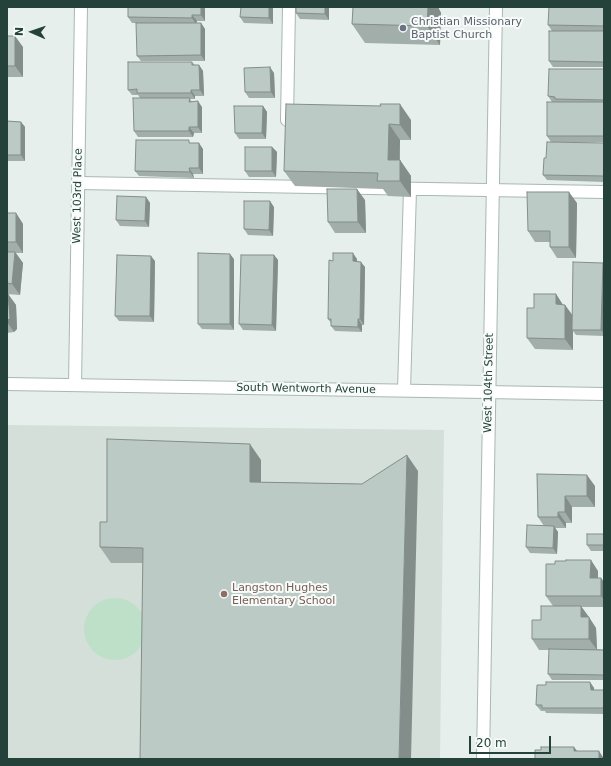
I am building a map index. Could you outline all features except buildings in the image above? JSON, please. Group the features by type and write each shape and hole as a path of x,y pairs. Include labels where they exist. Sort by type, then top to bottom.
{"street":[{"name":"West 103rd Place","path":"75,385 81,7"},
{"path":"287,132 289,7"},
{"name":"West 104th Street","path":"483,759 496,7"},
{"path":"286,171 286,187"},
{"path":"78,183 492,192 604,192"},
{"path":"404,390 410,190"},
{"name":"South Wentworth Avenue","path":"7,384 604,394"}],"shaded area":[{"name":"Langston Hughes Elementary School","path":"7,425 444,430 440,759 7,759"}],"green space":[{"path":"115,598 127,600 137,607 144,617 146,629 144,641 137,651 127,658 115,660 103,658 93,651 86,641 84,629 86,617 93,607 103,600"}],"place":[{"name":"Christian Missionary Baptist Church","path":"403,28"},
{"name":"Langston Hughes Elementary School","path":"224,594"}]}
